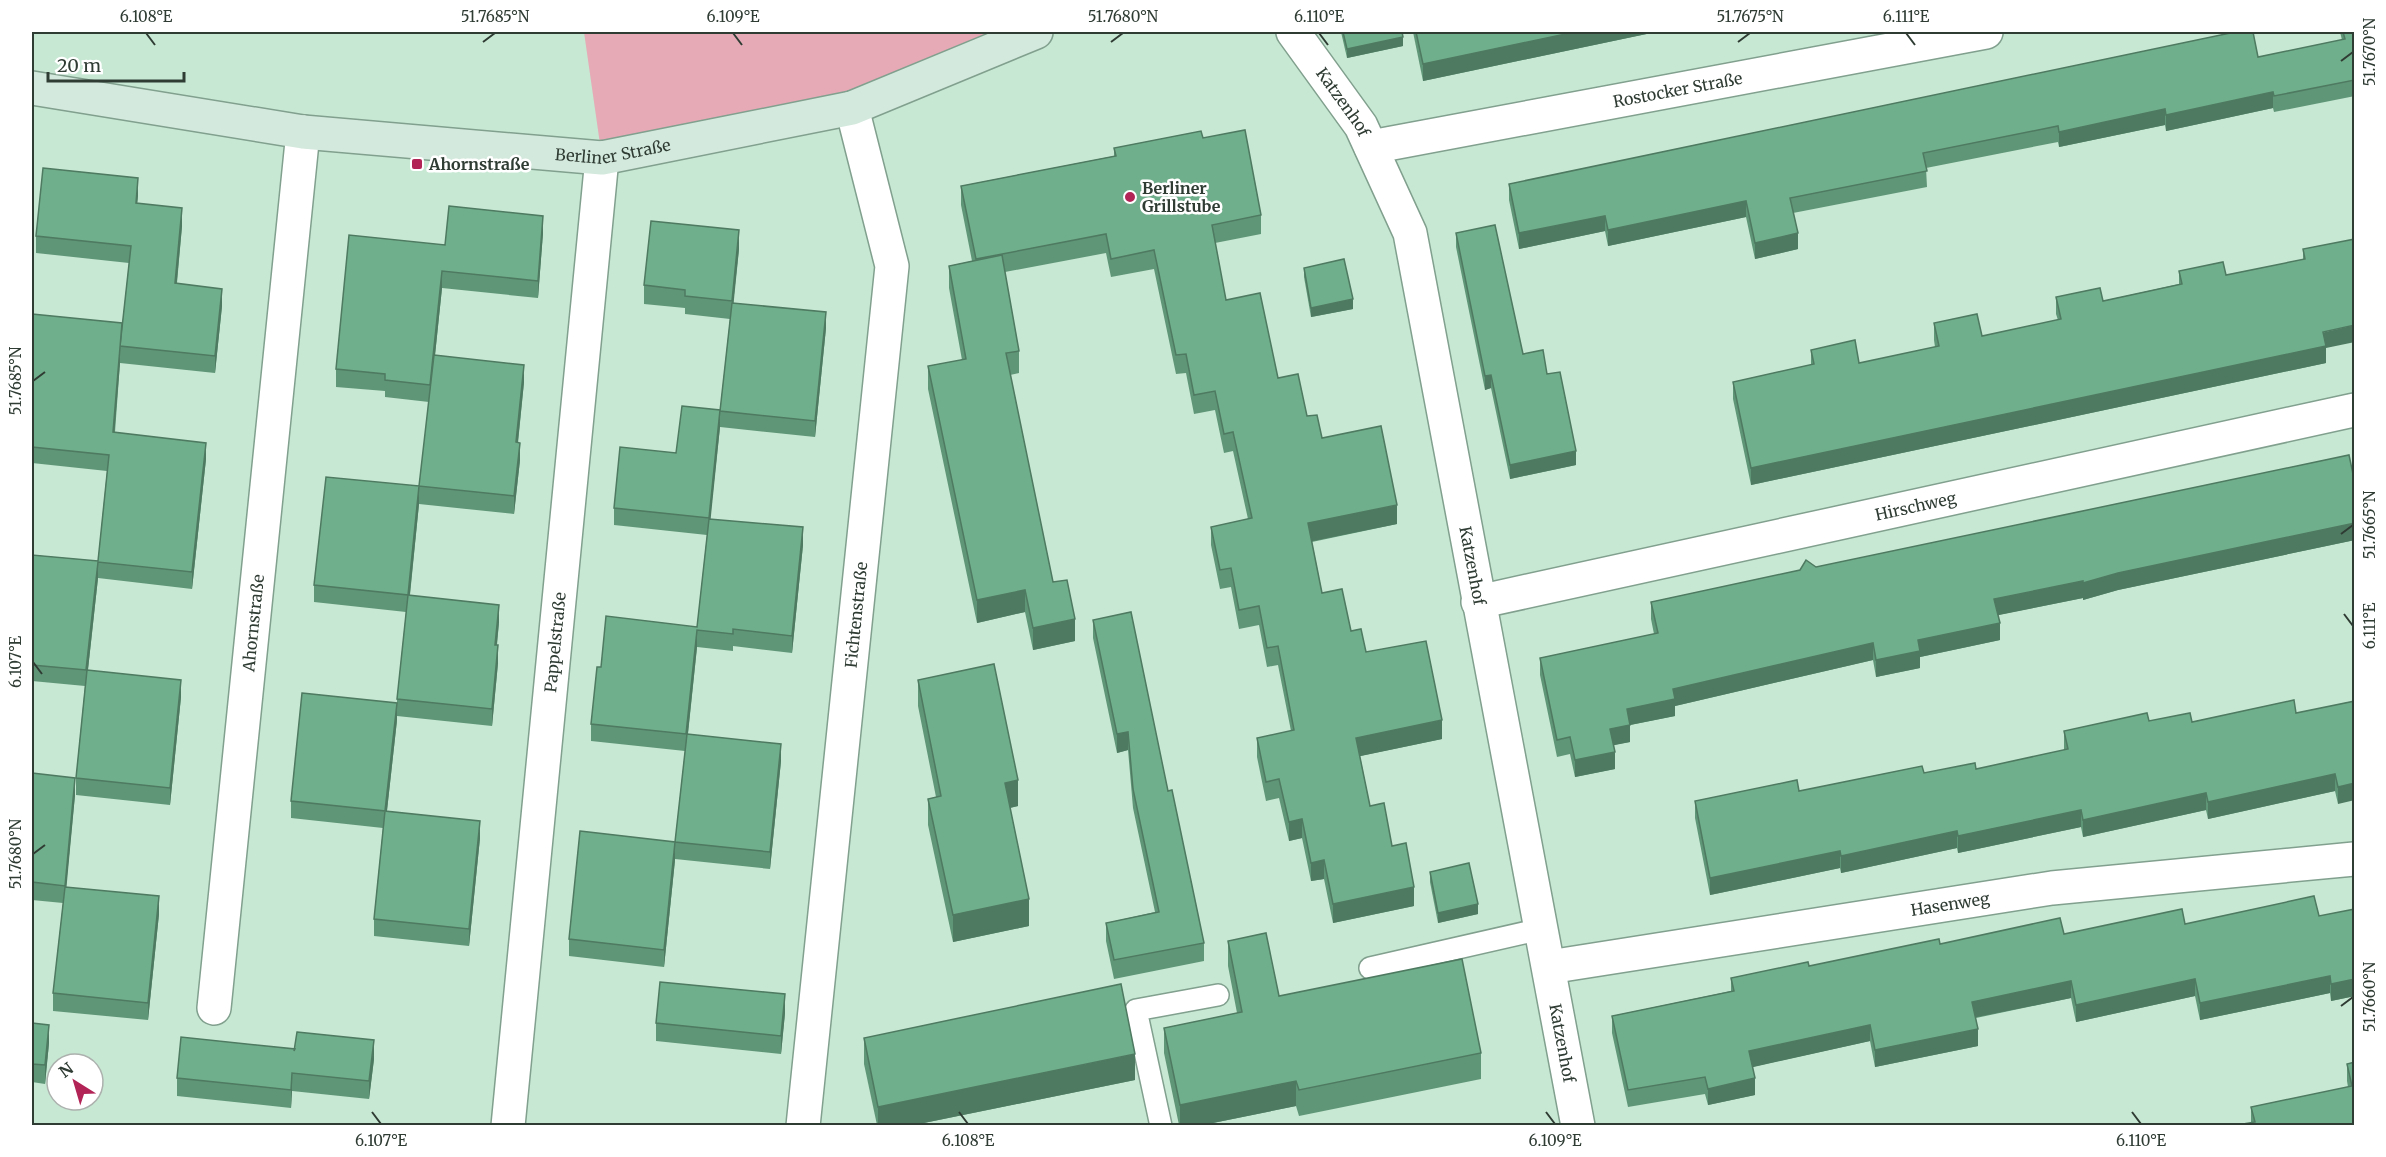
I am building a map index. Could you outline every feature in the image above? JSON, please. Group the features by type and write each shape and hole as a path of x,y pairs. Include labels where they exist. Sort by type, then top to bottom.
{"street":[{"name":"Berliner Straße","path":"32,88 303,132 602,158 852,108 1036,32"},
{"name":"Katzenhof","path":"1293,32 1361,126 1410,233 1578,1125"},
{"name":"Rostocker Straße","path":"1371,147 1986,32"},
{"name":"Fichtenstraße","path":"803,1125 892,266 852,108"},
{"name":"Ahornstraße","path":"214,1008 303,132"},
{"name":"Pappelstraße","path":"508,1125 602,158"},
{"name":"Hirschweg","path":"1478,602 2355,410"},
{"name":"Hasenweg","path":"1549,967 2052,888 2355,860"}],"lane":[{"path":"1370,968 1541,929"},
{"path":"1161,1125 1136,1010 1218,995"}],"shaded area":[{"path":"584,32 1036,32 852,108 602,158"}],"building":[{"path":"1343,32 1402,32 1403,37 1347,49"},
{"path":"1416,32 1575,32 1423,64"},
{"path":"2235,32 2253,32 2258,57 2345,39 2343,32 2355,32 2355,80 2274,96 2273,92 2166,115 2165,109 2059,132 2058,126 1923,153 1927,171 1790,198 1798,233 1755,243 1746,201 1608,230 1605,216 1519,233 1509,184"},
{"path":"1245,130 1261,215 1212,225 1226,300 1260,293 1278,378 1298,374 1307,416 1317,415 1322,438 1381,426 1397,505 1308,523 1322,593 1342,589 1351,631 1361,629 1366,652 1426,641 1442,720 1356,738 1370,806 1384,803 1392,846 1406,843 1414,887 1333,904 1324,860 1311,863 1302,819 1289,822 1279,779 1266,782 1257,738 1294,730 1278,646 1267,648 1259,606 1239,610 1231,568 1220,570 1211,527 1252,518 1233,432 1224,434 1215,391 1194,395 1186,354 1176,355 1154,250 1111,259 1106,234 976,259 961,186 1116,156 1114,148 1201,131 1203,138"},
{"path":"43,168 138,178 136,203 182,208 175,283 222,289 215,356 120,346 131,246 36,236"},
{"path":"449,206 543,216 538,281 442,271 430,385 385,380 385,374 336,369 349,235 445,245"},
{"path":"651,221 739,230 732,301 685,296 685,290 644,285"},
{"path":"1495,225 1523,354 1543,350 1547,374 1560,372 1576,451 1510,465 1491,375 1485,376 1456,233"},
{"path":"2355,239 2355,325 2323,332 2326,346 1751,468 1733,382 1814,364 1811,350 1855,340 1859,363 1939,346 1934,323 1977,314 1982,336 2061,319 2056,297 2100,288 2103,301 2182,284 2179,271 2223,262 2226,275 2305,259 2303,249"},
{"path":"1002,255 1019,351 1006,353 1053,582 1067,580 1075,619 1033,628 1025,590 977,600 928,366 966,359 949,266"},
{"path":"1344,259 1353,299 1311,308 1304,268"},
{"path":"732,303 826,312 815,421 720,411"},
{"path":"32,314 122,323 113,432 206,443 192,572 98,562 86,670 32,665 32,555 98,561 109,455 32,447"},
{"path":"434,355 524,365 516,442 520,443 514,496 419,486"},
{"path":"682,406 720,410 709,518 614,508 620,447 676,453"},
{"path":"2349,455 2353,474 2355,474 2355,523 2118,573 2083,583 2083,581 1994,599 2000,623 1918,640 1920,651 1876,660 1873,643 1673,689 1675,699 1627,709 1630,725 1610,729 1615,752 1575,760 1570,737 1557,740 1540,658 1658,633 1651,602 1800,570 1806,560 1816,567"},
{"path":"326,477 419,486 408,595 314,585"},
{"path":"709,519 803,527 792,636 733,629 733,634 697,630 686,734 591,724 597,667 601,667 606,616 697,627"},
{"path":"408,595 499,605 492,709 397,699"},
{"path":"1131,612 1168,791 1172,790 1204,943 1114,960 1106,923 1159,912 1133,789 1128,732 1117,734 1093,620"},
{"path":"994,664 1018,780 1005,783 1029,899 953,915 928,799 941,796 918,680"},
{"path":"87,670 181,680 170,788 76,778"},
{"path":"302,693 397,703 385,811 291,801"},
{"path":"2294,700 2296,713 2355,701 2355,783 2338,787 2335,774 2208,802 2206,793 2083,820 2081,810 1958,836 1957,831 1841,856 1840,851 1710,878 1695,801 1797,780 1799,791 1922,766 1924,773 1975,763 1976,769 2068,749 2064,731 2147,713 2149,721 2190,713 2192,722"},
{"path":"687,734 781,744 770,852 675,842"},
{"path":"32,773 75,778 65,886 32,882"},
{"path":"385,811 480,821 469,929 374,919"},
{"path":"580,831 675,842 664,950 569,939"},
{"path":"1469,863 1478,904 1438,913 1430,872"},
{"path":"65,887 159,896 148,1003 53,993"},
{"path":"2314,896 2319,916 2355,909 2355,979 2331,984 2330,976 2200,1003 2195,979 2076,1005 2071,981 1972,1002 1978,1029 1875,1050 1870,1025 1749,1051 1755,1078 1708,1089 1705,1077 1628,1090 1612,1016 1734,991 1731,978 1808,962 1809,966 1939,939 1940,944 2060,918 2064,934 2182,909 2185,924"},
{"path":"1266,933 1279,996 1462,959 1481,1053 1299,1090 1296,1081 1180,1105 1164,1028 1242,1012 1228,941"},
{"path":"660,982 785,994 781,1036 656,1023"},
{"path":"1121,984 1135,1054 878,1107 864,1038"},
{"path":"32,1023 49,1025 45,1065 32,1064"},
{"path":"297,1032 374,1040 369,1081 292,1073 291,1090 177,1078 181,1037 294,1049"},
{"path":"2355,1062 2355,1125 2237,1125 2255,1122 2251,1107 2352,1086 2347,1064"}],"place":[{"name":"Ahornstraße","path":"417,164"},
{"name":"Berliner Grillstube","path":"1130,197"}]}
